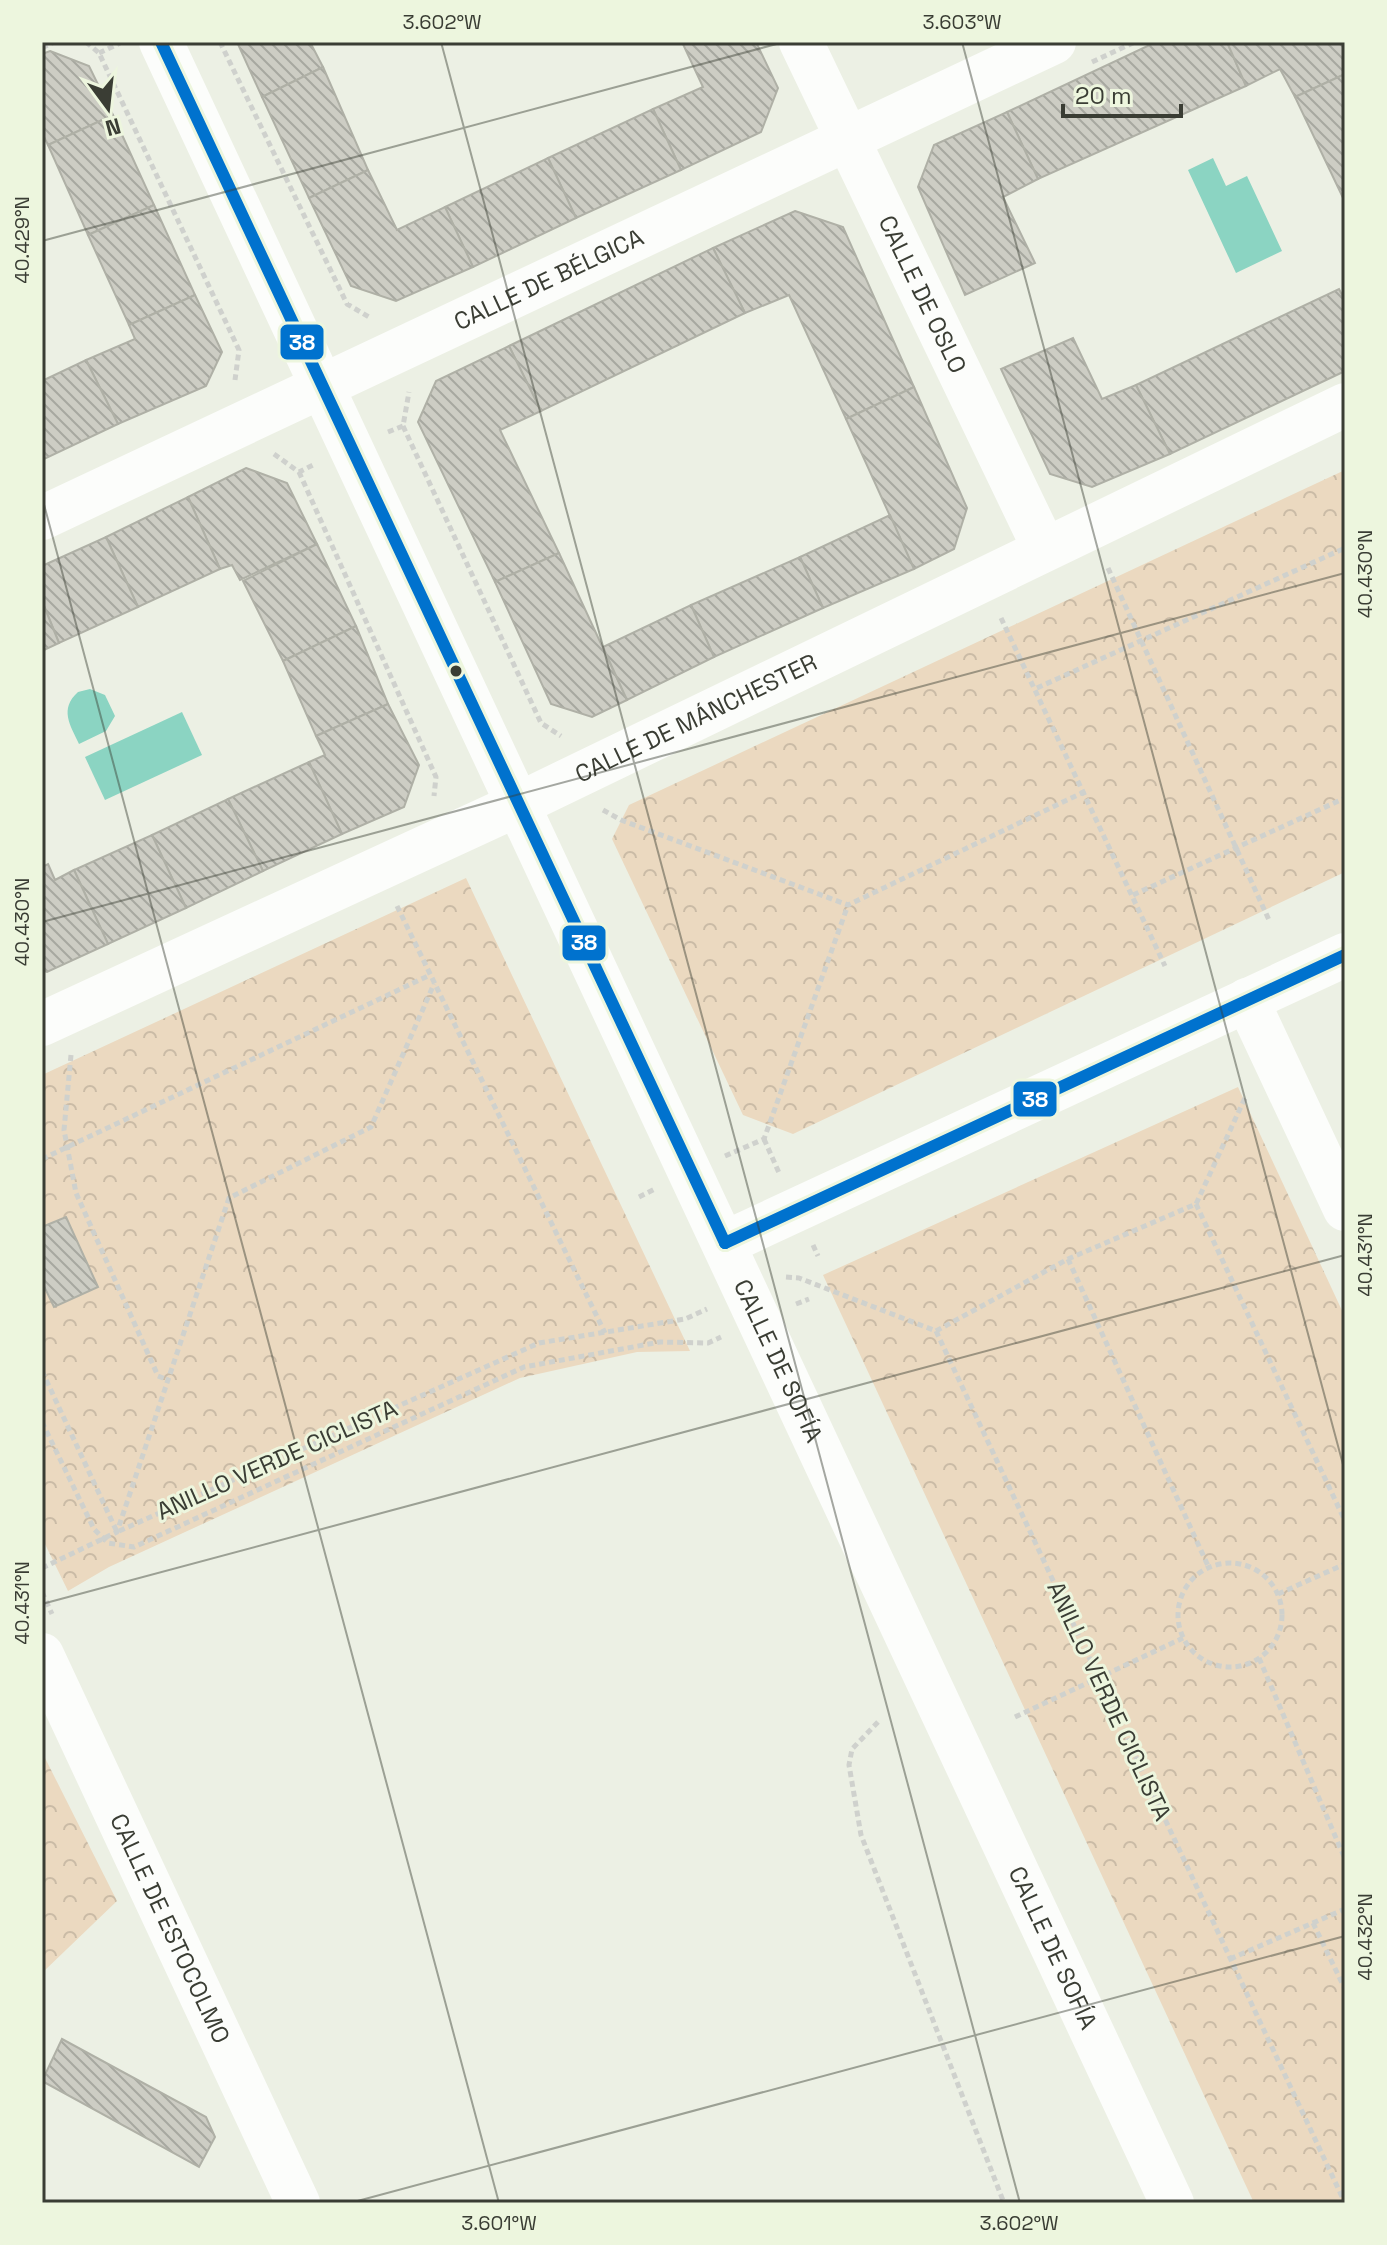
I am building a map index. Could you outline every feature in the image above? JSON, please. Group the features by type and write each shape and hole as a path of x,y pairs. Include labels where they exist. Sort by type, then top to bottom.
{"street":[{"name":"CALLE DE SOFÍA","path":"161,42 517,805 692,1171 1172,2203"},
{"name":"CALLE DE OSLO","path":"801,42 1044,548"},
{"name":"CALLE DE BÉLGICA","path":"42,518 1054,42"},
{"name":"CALLE DE MÁNCHESTER","path":"50,1020 517,805 1345,405"},
{"path":"725,1243 1345,955"},
{"path":"1247,1000 1345,1209"},
{"name":"CALLE DE ESTOCOLMO","path":"42,1655 298,2203"}],"path":[{"path":"42,48 54,42"},
{"path":"86,42 99,53 239,350 236,380 222,386"},
{"path":"99,53 122,42"},
{"path":"220,42 347,304"},
{"path":"403,426 541,723 567,739"},
{"path":"299,472 436,777 434,797"},
{"path":"1037,688 1345,548"},
{"path":"1108,568 1269,920"},
{"path":"1001,618 1086,791 1165,966"},
{"path":"639,1197 764,1139 848,905 1086,791"},
{"path":"1133,895 1345,798"},
{"path":"605,812 848,905"},
{"path":"117,1532 229,1198 371,1127 434,984 395,901"},
{"path":"42,1159 430,975"},
{"name":"ANILLO VERDE CICLISTA","path":"42,1568 539,1343 605,1333 434,984"},
{"path":"50,1020 72,1047 65,1148 76,1193 158,1376 168,1380"},
{"path":"799,1278 936,1331 1068,1259 1196,1204 1252,1083"},
{"path":"1196,1204 1345,1521"},
{"path":"1068,1259 1209,1568"},
{"name":"ANILLO VERDE CICLISTA","path":"936,1331 1345,2203"},
{"path":"42,1422 94,1529 108,1543 134,1547 524,1367 660,1342 708,1343"},
{"path":"42,1371 117,1532"},
{"path":"1241,1564 1256,1570 1278,1594 1282,1611 1280,1629 1273,1645 1259,1658 1225,1667 1194,1652 1183,1638 1179,1605 1195,1577 1209,1568 1241,1564"},
{"path":"1278,1594 1345,1564"},
{"path":"1015,1717 1183,1638"},
{"path":"1259,1658 1345,1859"},
{"path":"878,1722 852,1749 849,1765 861,1835 1004,2203"},
{"path":"1230,1959 1345,1909"},
{"path":"1313,1923 1345,1989"}],"green space":[{"path":"1345,470 1345,872 793,1134 743,1115 612,839 629,805"},
{"path":"466,878 690,1351 637,1352 520,1378 109,1567 68,1591 42,1538 42,1075"},
{"path":"1238,1087 1345,1317 1345,2203 1254,2203 823,1275"},
{"path":"42,1752 117,1901 42,1973"}],"water":[{"path":"1213,158 1226,186 1247,176 1282,251 1236,273 1188,170"},
{"path":"90,689 105,695 115,716 106,731 79,744 68,717 69,705 78,692"},
{"path":"182,712 202,755 105,800 85,757"}],"building":[{"path":"237,42 310,42 323,67 262,97"},
{"path":"682,42 756,42 778,88 761,132 681,170 653,109 703,87"},
{"path":"1156,42 1227,42 1246,86 1038,179 1007,112"},
{"path":"1227,42 1345,42 1345,74 1295,97 1280,69 1246,86"},
{"path":"50,51 89,66 113,115 48,145 42,133 42,54"},
{"path":"323,67 368,170 309,198 262,97"},
{"path":"1345,74 1345,202 1295,97"},
{"path":"653,109 681,170 576,218 548,158"},
{"path":"1007,112 1038,179 1003,197 1035,263 965,295 918,187 934,145"},
{"path":"113,115 154,205 88,235 48,145"},
{"path":"548,158 576,218 473,267 445,207"},
{"path":"368,170 397,230 445,207 473,267 396,301 351,286 309,198"},
{"path":"154,205 195,295 129,325 88,235"},
{"path":"795,211 843,227 914,387 846,419 789,295 745,313 713,248"},
{"path":"713,248 745,313 541,411 509,346"},
{"path":"1339,289 1345,301 1345,371 1170,454 1136,385"},
{"path":"195,295 222,352 206,386 118,424 86,360 135,339 129,325"},
{"path":"1073,338 1102,399 1136,385 1170,454 1092,487 1050,474 1001,369"},
{"path":"509,346 541,411 500,430 559,553 495,582 418,422 436,381"},
{"path":"86,360 118,424 42,460 42,381"},
{"path":"914,387 967,508 954,549 914,569 846,419"},
{"path":"246,468 287,483 317,544 240,580 232,565 220,569 188,497"},
{"path":"188,497 220,569 138,607 106,537"},
{"path":"890,515 914,569 823,608 800,557"},
{"path":"106,537 138,607 59,643 42,601 42,566"},
{"path":"317,544 356,626 283,661 243,581"},
{"path":"559,553 627,700 592,717 551,704 495,582"},
{"path":"800,557 823,608 714,657 691,605"},
{"path":"42,601 59,643 42,651"},
{"path":"691,605 714,657 627,700 603,647"},
{"path":"356,626 388,704 316,736 283,661"},
{"path":"388,704 419,765 404,807 342,834 309,762 325,755 316,736"},
{"path":"309,762 342,834 263,871 228,799"},
{"path":"228,799 263,871 186,908 152,835"},
{"path":"152,835 186,908 108,944 74,870"},
{"path":"48,864 55,880 74,870 108,944 47,972 42,970 42,867"},
{"path":"66,1217 98,1287 54,1307 42,1282 42,1227"},
{"path":"62,2039 206,2117 215,2137 199,2167 42,2081"}],"transit line":[{"name":"38","path":"161,42 725,1243"},
{"name":"38","path":"725,1243 1345,955"}]}
